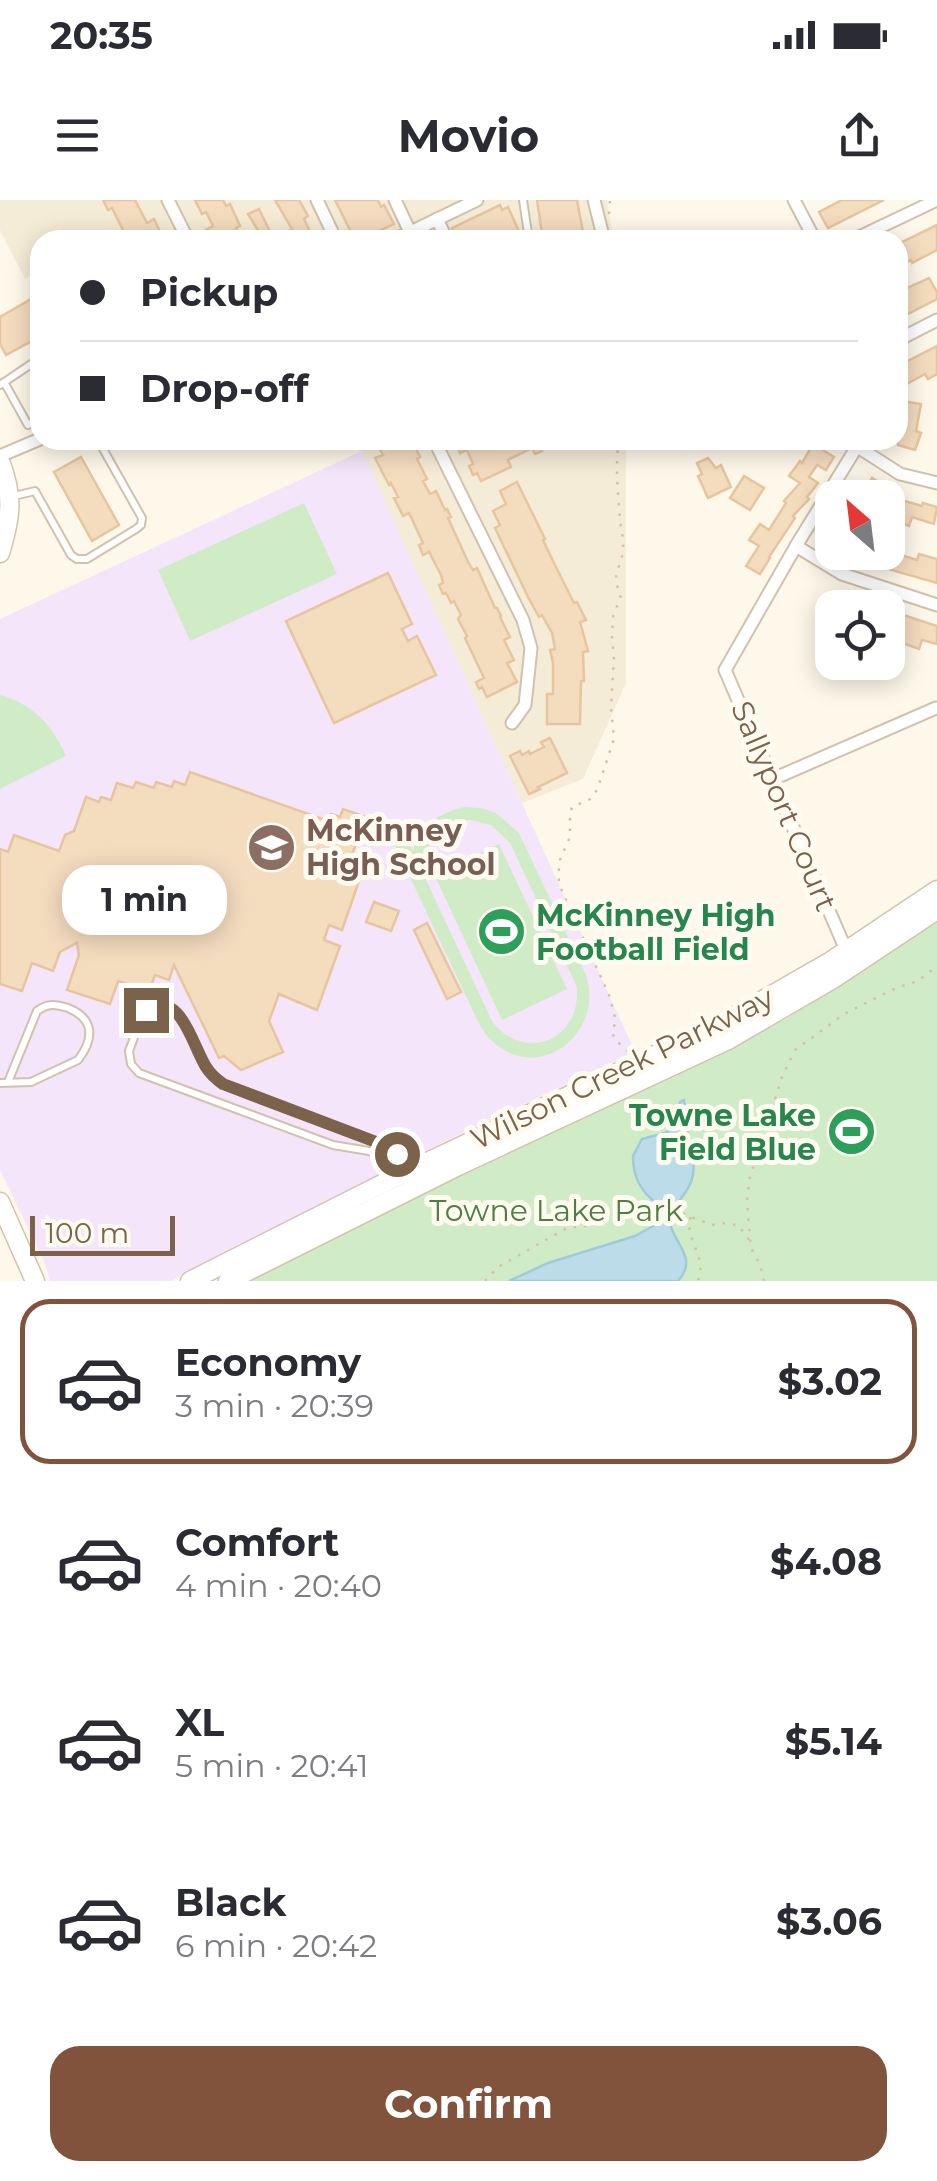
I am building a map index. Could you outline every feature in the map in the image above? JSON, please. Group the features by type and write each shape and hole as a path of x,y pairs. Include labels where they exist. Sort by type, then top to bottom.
{"main road":[{"path":"0,458 10,497 0,553"},
{"name":"Wilson Creek Parkway","path":"190,1281 219,1276 728,1040 819,988 937,890"},
{"name":"Wilson Creek Parkway","path":"219,1276 404,1173 709,1030 937,910"},
{"path":"0,1202 36,1281"}],"street":[{"path":"168,200 183,230"},
{"path":"317,200 331,230"},
{"path":"395,200 409,230"},
{"path":"414,230 476,200"},
{"path":"594,200 602,230"},
{"path":"794,200 810,230"},
{"path":"873,230 937,200"},
{"path":"437,219 442,230"},
{"path":"908,335 937,320"},
{"path":"0,458 30,444"},
{"path":"441,450 523,620 531,648 525,705 512,724"},
{"path":"857,450 796,546 842,574 937,604"},
{"path":"870,450 900,474 937,483"},
{"name":"Sallyport Court","path":"796,546 725,670 843,943"},
{"path":"773,780 936,708"}],"lane":[{"path":"523,200 528,230"},
{"path":"30,365 2,383 30,424"},
{"path":"10,497 35,491 71,555 86,558 141,525 142,518 104,450"},
{"path":"56,1004 79,1013 88,1024 90,1032 78,1060 31,1082 4,1082 40,1008 56,1004"},
{"path":"154,1005 172,1008 220,1082 389,1147 405,1166 404,1173 394,1172 384,1158 369,1151 334,1145 139,1073 128,1054 143,1013 154,1005"}],"path":[{"path":"608,216 610,200"},
{"path":"618,450 624,548 615,573 621,594 612,628 614,740 598,790 590,799 572,807 570,838 560,860 558,877 610,995 616,1021 612,1032 627,1050 627,1057"},
{"path":"764,1281 751,1242 750,1177 782,1076 795,1050 844,1014 918,981 937,966"},
{"path":"484,1281 498,1268 567,1228 596,1225 620,1208 676,1212 712,1226 738,1226 751,1242"},
{"path":"738,1226 748,1211"},
{"path":"691,1216 688,1230 702,1266 698,1281"}],"shaded area":[{"path":"0,200 607,200 612,230 30,230 30,276 25,279 0,230"},
{"path":"361,450 626,450 626,683 583,779 522,803"},
{"name":"McKinney High School","path":"362,451 635,1052 429,1149 171,1281 50,1281 0,1170 0,619"}],"green space":[{"path":"304,503 337,574 190,641 158,570"},
{"path":"0,695 40,717 66,756 0,789"},
{"path":"481,808 496,813 519,833 586,975 586,1017 577,1034 547,1055 528,1058 509,1053 486,1034 391,837 403,832 413,851 426,828 455,810","holes":["470,820 491,825 510,843 577,987 570,1020 561,1032 536,1043 521,1042 493,1023 426,880 425,858 440,832"]},
{"name":"McKinney High Football Field","path":"499,844 567,989 502,1020 434,874"},
{"name":"Towne Lake Park","path":"937,922 937,1281 250,1281 465,1174 707,1061 786,1019"}],"water":[{"path":"684,1100 694,1168 672,1219 671,1227 686,1260 678,1281 509,1281 548,1263 635,1236 655,1225 656,1203 638,1183 633,1156 642,1139 675,1126 680,1102"}],"building":[{"path":"103,200 135,200 147,223 154,219 159,230 123,230 112,208 108,210"},
{"path":"195,200 223,200 226,206 230,204 240,226 237,230 206,230 213,226 206,212 202,214"},
{"path":"275,200 299,200 308,216 304,219 309,230 292,229"},
{"path":"335,200 378,200 394,224 381,230 350,230"},
{"path":"537,200 577,200 583,230 542,230"},
{"path":"842,200 884,200 828,228 819,212"},
{"path":"500,205 502,210 508,207 518,230 453,230"},
{"path":"259,209 269,230 258,230 248,214"},
{"path":"937,225 937,250 912,263 908,262 908,239"},
{"path":"929,278 937,299 908,314 908,287"},
{"path":"30,300 30,342 6,355 0,344 0,317"},
{"path":"937,346 937,374 928,379 925,374 908,383 908,361"},
{"path":"908,402 921,404 916,431 921,433 915,450 908,448"},
{"path":"380,450 417,450 427,479 423,481 430,494 436,491 447,509 468,562 473,570 477,568 501,616 510,637 504,640 514,660 507,663 517,682 487,697 482,687 479,689 476,682 484,678 458,619 461,615 454,601 451,603 443,594 439,585 443,583 441,575 429,552 423,555 419,545 423,543 409,513 403,516 394,498 398,497 375,458 383,455"},
{"path":"467,450 528,450 508,460 511,467 481,481 477,473 473,475 469,466 473,464"},
{"path":"810,450 823,450 834,457 826,470 817,465 809,477 815,481 815,487 809,499 793,516 760,574 746,566 759,546 749,540 760,524 769,530 784,501 800,483 789,476"},
{"path":"81,457 119,525 92,541 54,472"},
{"path":"708,458 716,468 721,465 731,487 708,498 697,463"},
{"path":"744,476 764,488 750,510 730,498"},
{"path":"517,482 574,603 577,602 586,620 580,622 588,651 583,652 580,724 547,724 547,694 553,694 552,633 528,597 495,528 500,525 493,511 506,504 500,491"},
{"path":"905,501 937,507 934,524 912,517 909,526 905,525"},
{"path":"919,554 937,559 937,583 892,570 905,570 905,556 917,560"},
{"path":"388,573 412,624 402,629 408,641 417,636 436,675 334,723 286,621"},
{"path":"905,616 937,626 937,644 922,640 919,649 905,644"},
{"path":"550,738 567,773 529,794 510,756 520,751 522,755 529,751 530,754 544,747 541,742"},
{"path":"190,772 328,821 331,814 340,817 343,809 366,817 344,876 359,881 342,930 329,925 324,940 340,946 317,1010 279,994 269,1021 283,1052 241,1070 224,1056 219,1058 174,965 169,980 155,975 149,991 118,981 110,1004 67,990 79,955 77,943 60,952 53,971 32,963 22,991 0,984 0,849 8,852 14,835 59,851 65,835 74,831 86,797 99,802 101,797 111,800 117,783 133,788 136,782 154,788 156,782 172,787 174,781 185,785"},
{"path":"374,902 399,911 391,931 366,922"},
{"path":"427,923 461,992 447,999 414,930"}],"place":[{"name":"McKinney High School","path":"271,847"},
{"name":"McKinney High Football Field","path":"501,932"},
{"name":"Towne Lake Field Blue","path":"851,1132"}],"route":[{"path":"146,1010 163,1004 175,1010 208,1069 223,1084 384,1145 397,1154"}]}
